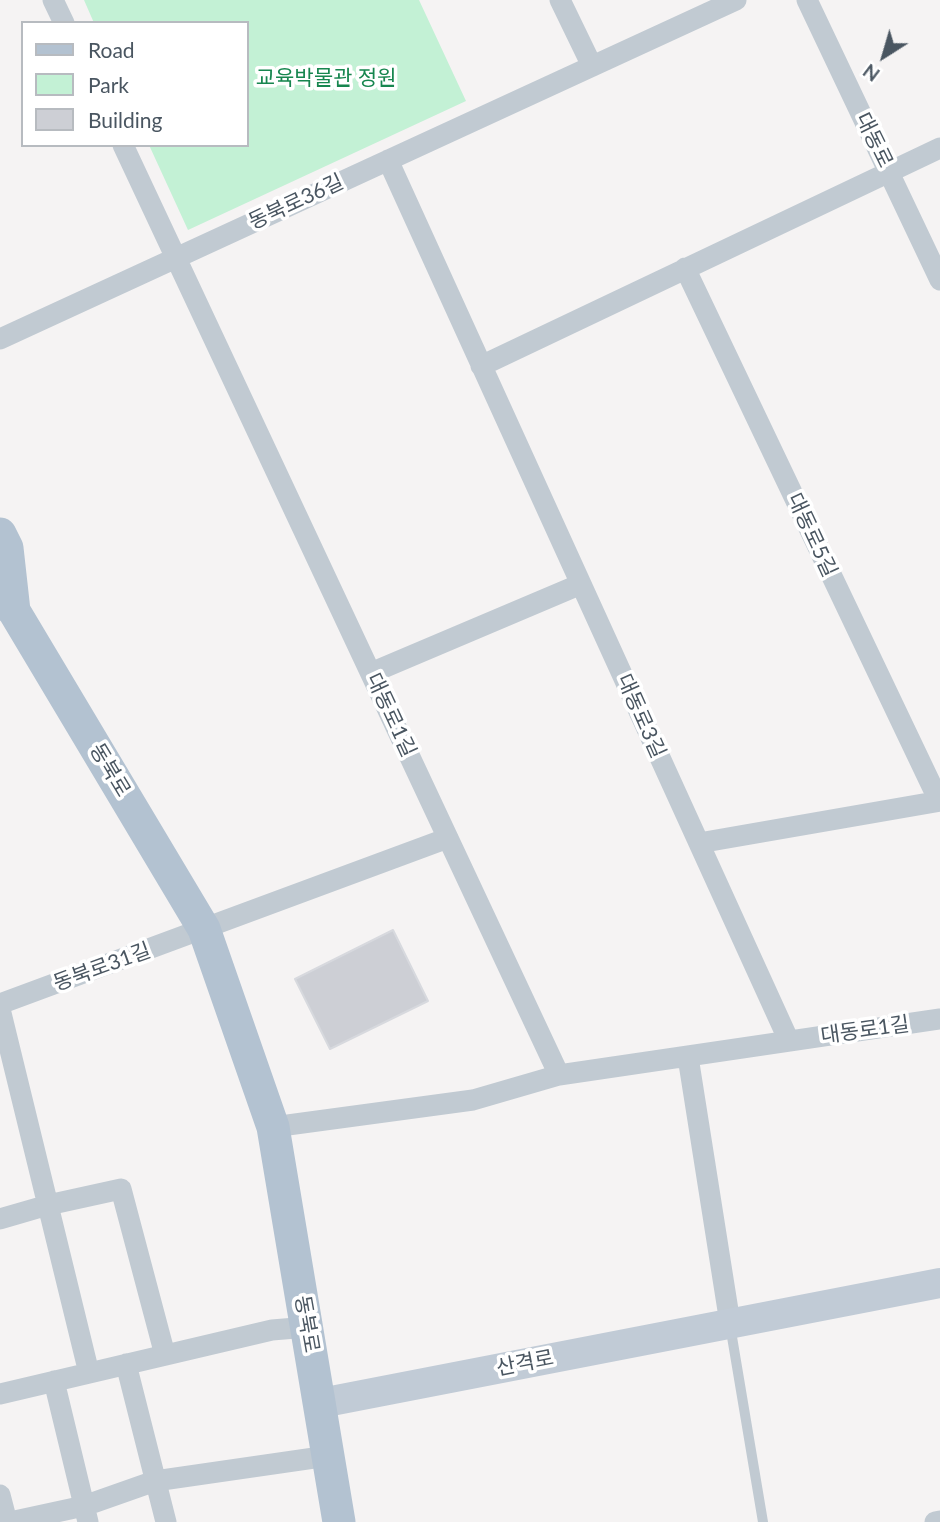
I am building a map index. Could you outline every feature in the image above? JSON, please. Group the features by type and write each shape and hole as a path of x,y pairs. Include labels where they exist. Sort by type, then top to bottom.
{"main road":[{"name":"동북로","path":"0,534 7,548 7,605 204,929 273,1127 339,1522"}],"street":[{"path":"53,0 63,21"},
{"path":"560,0 592,66"},
{"name":"동북로36길","path":"0,339 736,0"},
{"name":"대동로","path":"807,0 940,280"},
{"name":"대동로1길","path":"124,147 559,1075 940,1019"},
{"path":"481,366 940,148"},
{"name":"대동로3길","path":"388,160 699,843"},
{"name":"대동로5길","path":"685,268 940,801"},
{"path":"371,673 581,584"},
{"path":"789,1041 699,843 940,801"},
{"path":"204,929 448,838"},
{"name":"동북로31길","path":"0,1007 204,929"},
{"path":"0,1007 89,1373"},
{"path":"688,1057 730,1323"},
{"path":"273,1127 473,1100 559,1075"},
{"path":"0,1219 121,1189 165,1354"},
{"name":"산격로","path":"321,1403 940,1283"},
{"path":"0,1394 272,1330 308,1327"},
{"path":"126,1364 166,1522"},
{"path":"54,1381 86,1514"},
{"path":"0,1495 8,1522 86,1514 155,1480 328,1456"}],"lane":[{"path":"730,1323 763,1522"}],"green space":[{"name":"교육박물관 정원","path":"84,0 419,0 466,101 188,230 150,147 248,147 248,21 93,21"}],"building":[{"path":"393,930 428,1001 330,1049 295,979"}]}
